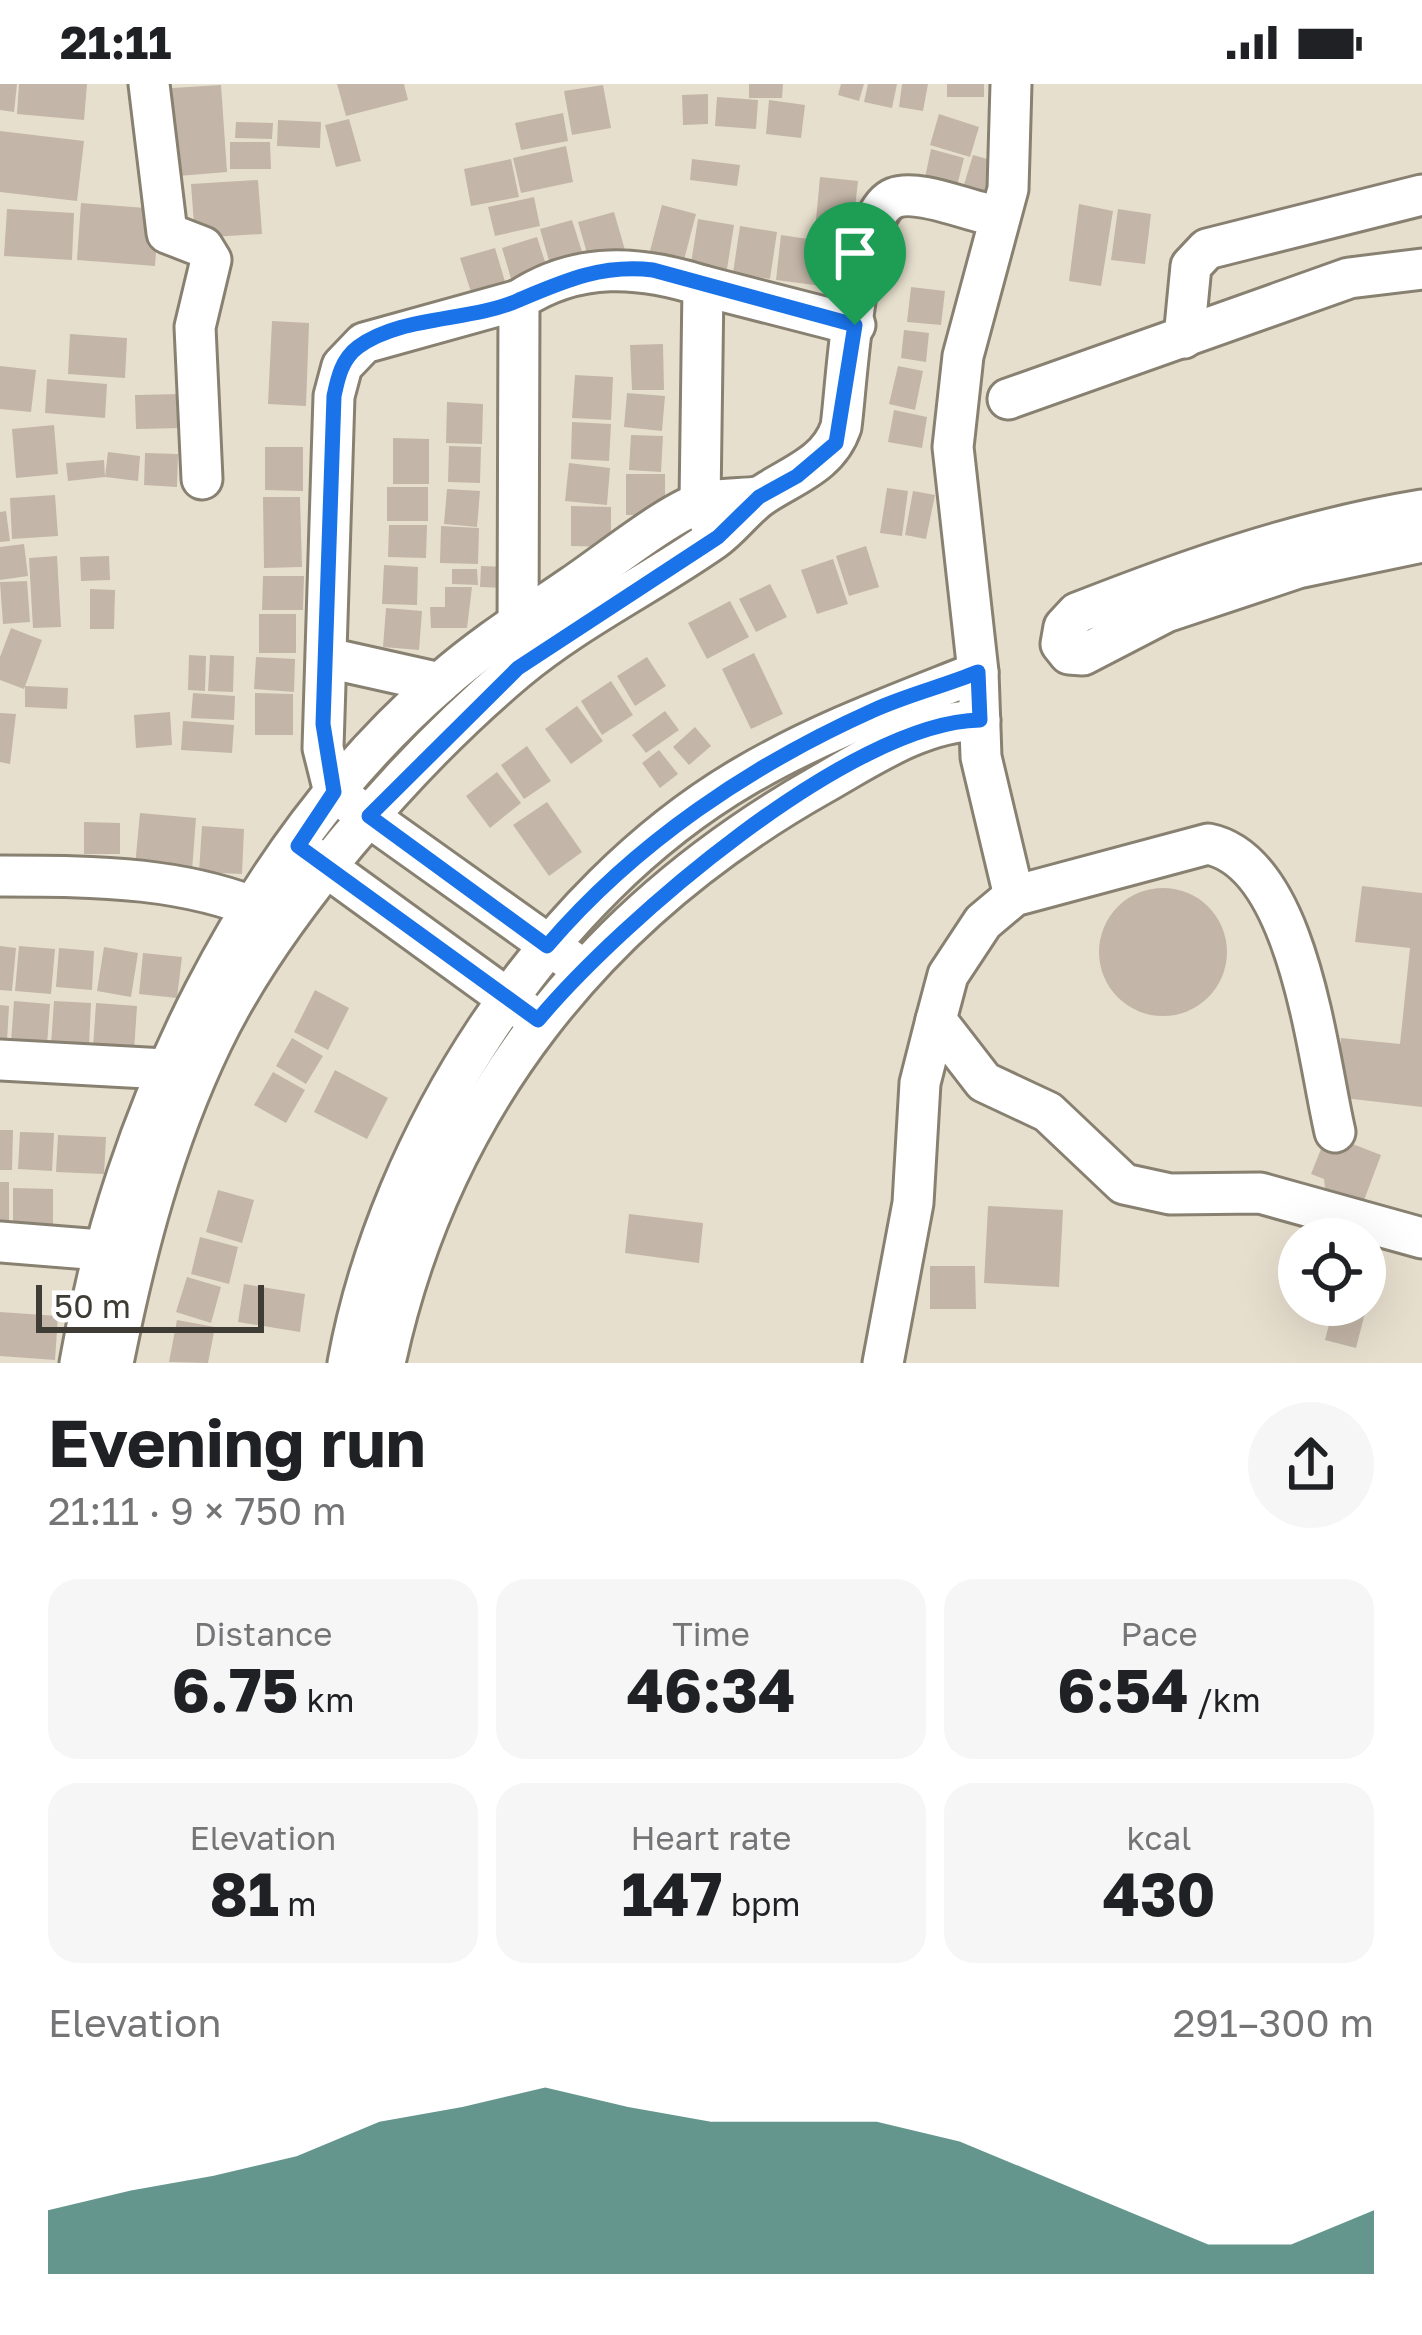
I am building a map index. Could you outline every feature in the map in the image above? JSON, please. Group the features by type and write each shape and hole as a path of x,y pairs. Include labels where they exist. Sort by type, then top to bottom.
{"street":[{"path":"149,84 167,233 203,247 211,260 195,327 202,479"},
{"path":"1011,84 1008,189 963,356 952,447 963,700 1014,896"},
{"path":"1184,338 1191,266 1207,249 1422,195"},
{"path":"113,1363 119,1251 164,1069 313,857 334,792 440,683 518,622 797,476 836,443 865,242 883,206 902,196 984,213"},
{"path":"1009,400 1349,278 1422,268"},
{"path":"581,968 334,792 323,748 334,396 342,366 364,343 520,300 558,280 601,271 653,270 855,325"},
{"path":"703,286 709,519"},
{"path":"518,668 520,300"},
{"path":"1422,510 1329,526 1197,565 1077,613 1064,626 1060,644 1069,654 1083,655 1166,612 1276,575 1422,542"},
{"path":"313,857 369,816 518,668 709,519"},
{"path":"328,658 440,683"},
{"path":"385,1363 398,1302 445,1181 547,946 646,850 742,778 877,708 963,700"},
{"path":"348,1363 376,1253 420,1145 523,1010 581,968 708,858 776,809 911,735 963,700"},
{"path":"883,1363 913,1203 920,1083 948,975 983,922 1014,896 1208,844 1232,852 1254,870 1295,952 1335,1132"},
{"path":"313,857 523,1010"},
{"path":"0,877 86,876 197,887 273,915"},
{"path":"80,1363 119,1251 273,915"},
{"path":"936,1020 985,1082 1048,1112 1124,1184 1170,1194 1259,1193 1422,1238"},
{"path":"0,1060 164,1069"},
{"path":"0,1242 119,1251"}],"building":[{"path":"0,84 17,84 14,112 0,110"},
{"path":"19,84 87,84 84,120 17,114"},
{"path":"337,84 404,84 408,100 346,116"},
{"path":"749,84 783,84 782,98 749,98"},
{"path":"841,84 864,84 859,101 838,95"},
{"path":"868,84 897,84 892,108 864,102"},
{"path":"902,84 928,84 923,111 899,107"},
{"path":"947,84 984,84 984,97 947,97"},
{"path":"221,85 227,172 178,176 172,88"},
{"path":"603,85 611,128 572,135 564,91"},
{"path":"708,94 708,124 683,125 682,95"},
{"path":"717,97 758,100 756,129 715,126"},
{"path":"769,100 805,105 801,138 766,134"},
{"path":"563,113 568,141 521,150 515,123"},
{"path":"939,114 979,127 970,157 930,145"},
{"path":"349,119 361,161 336,167 325,125"},
{"path":"278,120 321,122 320,148 277,146"},
{"path":"236,122 273,123 272,139 235,138"},
{"path":"0,131 84,141 77,201 0,192"},
{"path":"230,142 270,142 271,169 230,169"},
{"path":"566,146 573,182 521,193 513,158"},
{"path":"931,149 964,158 956,190 924,182"},
{"path":"973,155 1005,164 994,201 962,191"},
{"path":"511,159 519,197 471,206 464,169"},
{"path":"692,159 740,165 737,186 690,180"},
{"path":"820,177 858,181 853,225 816,220"},
{"path":"258,180 262,234 195,238 191,184"},
{"path":"534,197 540,226 495,236 488,207"},
{"path":"81,203 159,209 155,266 77,260"},
{"path":"1079,204 1113,211 1101,286 1069,281"},
{"path":"662,205 696,214 684,260 650,251"},
{"path":"7,209 74,213 72,260 4,256"},
{"path":"1118,209 1151,214 1145,264 1111,260"},
{"path":"614,212 625,250 589,260 578,222"},
{"path":"698,219 734,225 727,269 691,263"},
{"path":"572,220 585,261 552,271 540,229"},
{"path":"740,226 777,232 770,279 733,273"},
{"path":"781,235 828,242 822,286 776,280"},
{"path":"537,237 548,271 512,282 502,248"},
{"path":"495,248 506,285 472,295 460,258"},
{"path":"911,287 945,291 941,325 907,322"},
{"path":"272,321 309,323 306,406 268,404"},
{"path":"904,330 929,333 926,362 901,358"},
{"path":"70,334 127,338 125,378 68,374"},
{"path":"663,344 664,390 632,390 630,345"},
{"path":"0,366 36,370 31,412 0,409"},
{"path":"898,366 923,371 915,410 889,404"},
{"path":"575,375 613,377 611,420 572,418"},
{"path":"47,379 107,384 105,418 45,413"},
{"path":"627,393 665,396 662,431 624,427"},
{"path":"183,394 183,428 136,429 135,395"},
{"path":"447,402 483,404 482,444 446,443"},
{"path":"894,410 927,417 922,448 888,442"},
{"path":"572,422 611,424 609,461 571,459"},
{"path":"54,425 58,474 16,478 12,429"},
{"path":"631,435 663,436 661,472 629,470"},
{"path":"393,438 429,439 429,484 393,484"},
{"path":"449,446 481,447 480,483 448,482"},
{"path":"265,447 303,447 303,491 265,490"},
{"path":"108,452 140,456 138,481 105,477"},
{"path":"145,453 178,454 177,487 144,485"},
{"path":"104,460 105,477 68,481 66,463"},
{"path":"569,463 610,468 607,505 565,501"},
{"path":"626,474 665,474 665,515 626,515"},
{"path":"387,487 428,487 428,521 387,521"},
{"path":"887,488 908,491 902,536 880,533"},
{"path":"447,489 480,491 477,527 444,524"},
{"path":"913,491 935,495 926,539 905,535"},
{"path":"55,495 58,536 12,539 10,498"},
{"path":"263,497 300,497 302,567 264,568"},
{"path":"571,506 611,507 611,547 571,546"},
{"path":"6,511 10,541 0,542 0,512"},
{"path":"389,525 427,525 426,558 388,557"},
{"path":"441,526 479,528 478,564 440,563"},
{"path":"24,544 28,576 0,580 0,547"},
{"path":"866,546 879,587 849,596 836,556"},
{"path":"57,556 61,627 33,628 29,558"},
{"path":"109,556 110,580 81,581 80,557"},
{"path":"833,559 848,604 817,614 801,570"},
{"path":"384,565 418,567 417,605 382,604"},
{"path":"481,566 507,567 506,588 480,587"},
{"path":"452,569 477,569 478,585 452,584"},
{"path":"263,576 304,576 303,610 262,610"},
{"path":"27,581 30,622 3,624 0,582"},
{"path":"770,584 787,617 756,632 739,599"},
{"path":"445,587 472,587 467,628 431,628 430,607 445,607"},
{"path":"90,589 115,590 114,629 90,629"},
{"path":"730,601 749,637 707,659 688,623"},
{"path":"386,608 422,611 419,650 383,647"},
{"path":"259,614 296,614 296,653 259,653"},
{"path":"11,628 42,640 24,689 0,680 0,657"},
{"path":"754,653 783,714 751,729 722,669"},
{"path":"189,655 206,656 205,691 188,690"},
{"path":"210,655 234,656 233,692 208,691"},
{"path":"256,657 295,659 294,692 254,689"},
{"path":"647,657 666,686 635,706 617,676"},
{"path":"611,681 633,715 602,735 581,701"},
{"path":"25,686 68,688 67,709 25,707"},
{"path":"193,693 235,696 234,720 191,718"},
{"path":"255,693 293,694 293,735 255,735"},
{"path":"577,706 603,741 571,764 545,729"},
{"path":"665,711 679,730 646,753 632,735"},
{"path":"170,712 172,745 136,748 134,715"},
{"path":"0,713 16,714 10,764 0,762"},
{"path":"183,721 234,725 232,753 181,750"},
{"path":"695,727 711,746 689,765 673,747"},
{"path":"527,746 551,781 524,799 501,765"},
{"path":"659,750 678,774 660,788 642,763"},
{"path":"497,772 521,803 490,828 466,796"},
{"path":"547,802 582,852 549,876 513,825"},
{"path":"140,813 196,818 192,871 135,866"},
{"path":"84,822 120,823 120,854 84,854"},
{"path":"202,826 244,829 242,874 199,872"},
{"path":"1362,886 1422,893 1422,1107 1335,1097 1341,1038 1400,1044 1410,948 1355,942"},
{"path":"1163,888 1188,893 1208,907 1222,927 1227,952 1222,977 1208,997 1188,1011 1163,1016 1138,1011 1118,997 1104,977 1099,952 1104,927 1118,907 1138,893"},
{"path":"0,946 16,948 12,991 0,990"},
{"path":"19,946 55,949 51,994 15,991"},
{"path":"104,947 138,953 131,997 97,991"},
{"path":"59,948 94,951 92,990 56,987"},
{"path":"143,953 182,957 177,998 139,994"},
{"path":"315,990 349,1008 328,1050 294,1032"},
{"path":"14,1001 50,1004 47,1045 11,1042"},
{"path":"54,1001 91,1003 89,1047 51,1045"},
{"path":"96,1003 137,1006 134,1051 93,1048"},
{"path":"0,1005 9,1006 7,1042 0,1042"},
{"path":"292,1038 323,1056 306,1084 276,1066"},
{"path":"335,1070 388,1098 367,1139 314,1112"},
{"path":"273,1072 305,1090 286,1123 254,1105"},
{"path":"0,1130 13,1130 12,1170 0,1170"},
{"path":"20,1132 54,1133 52,1171 18,1169"},
{"path":"1327,1134 1381,1155 1363,1203 1325,1188 1324,1179 1311,1174"},
{"path":"58,1135 106,1137 104,1174 56,1172"},
{"path":"0,1182 9,1182 9,1227 0,1227"},
{"path":"13,1188 53,1189 53,1227 13,1227"},
{"path":"218,1190 254,1200 242,1243 206,1232"},
{"path":"988,1206 1063,1210 1059,1287 984,1283"},
{"path":"629,1214 703,1223 699,1263 625,1253"},
{"path":"200,1237 238,1247 229,1284 191,1274"},
{"path":"930,1266 975,1266 976,1309 930,1309"},
{"path":"187,1277 221,1287 211,1323 176,1312"},
{"path":"244,1284 305,1294 300,1332 238,1322"},
{"path":"0,1312 58,1316 55,1360 0,1356"},
{"path":"177,1320 215,1327 208,1363 169,1362"},
{"path":"1329,1326 1362,1326 1356,1348 1325,1340"}],"route":[{"path":"653,270 855,325 841,427 829,452 759,497 718,537 518,668 436,744 369,816 547,946 572,916 646,850 742,778 813,740 877,708 978,672 980,720 953,721 911,735 776,809 631,922 581,968 538,1020 298,846 334,792 323,748 323,724 334,396 342,366 364,343 520,300 558,280 601,271 653,270"}]}
